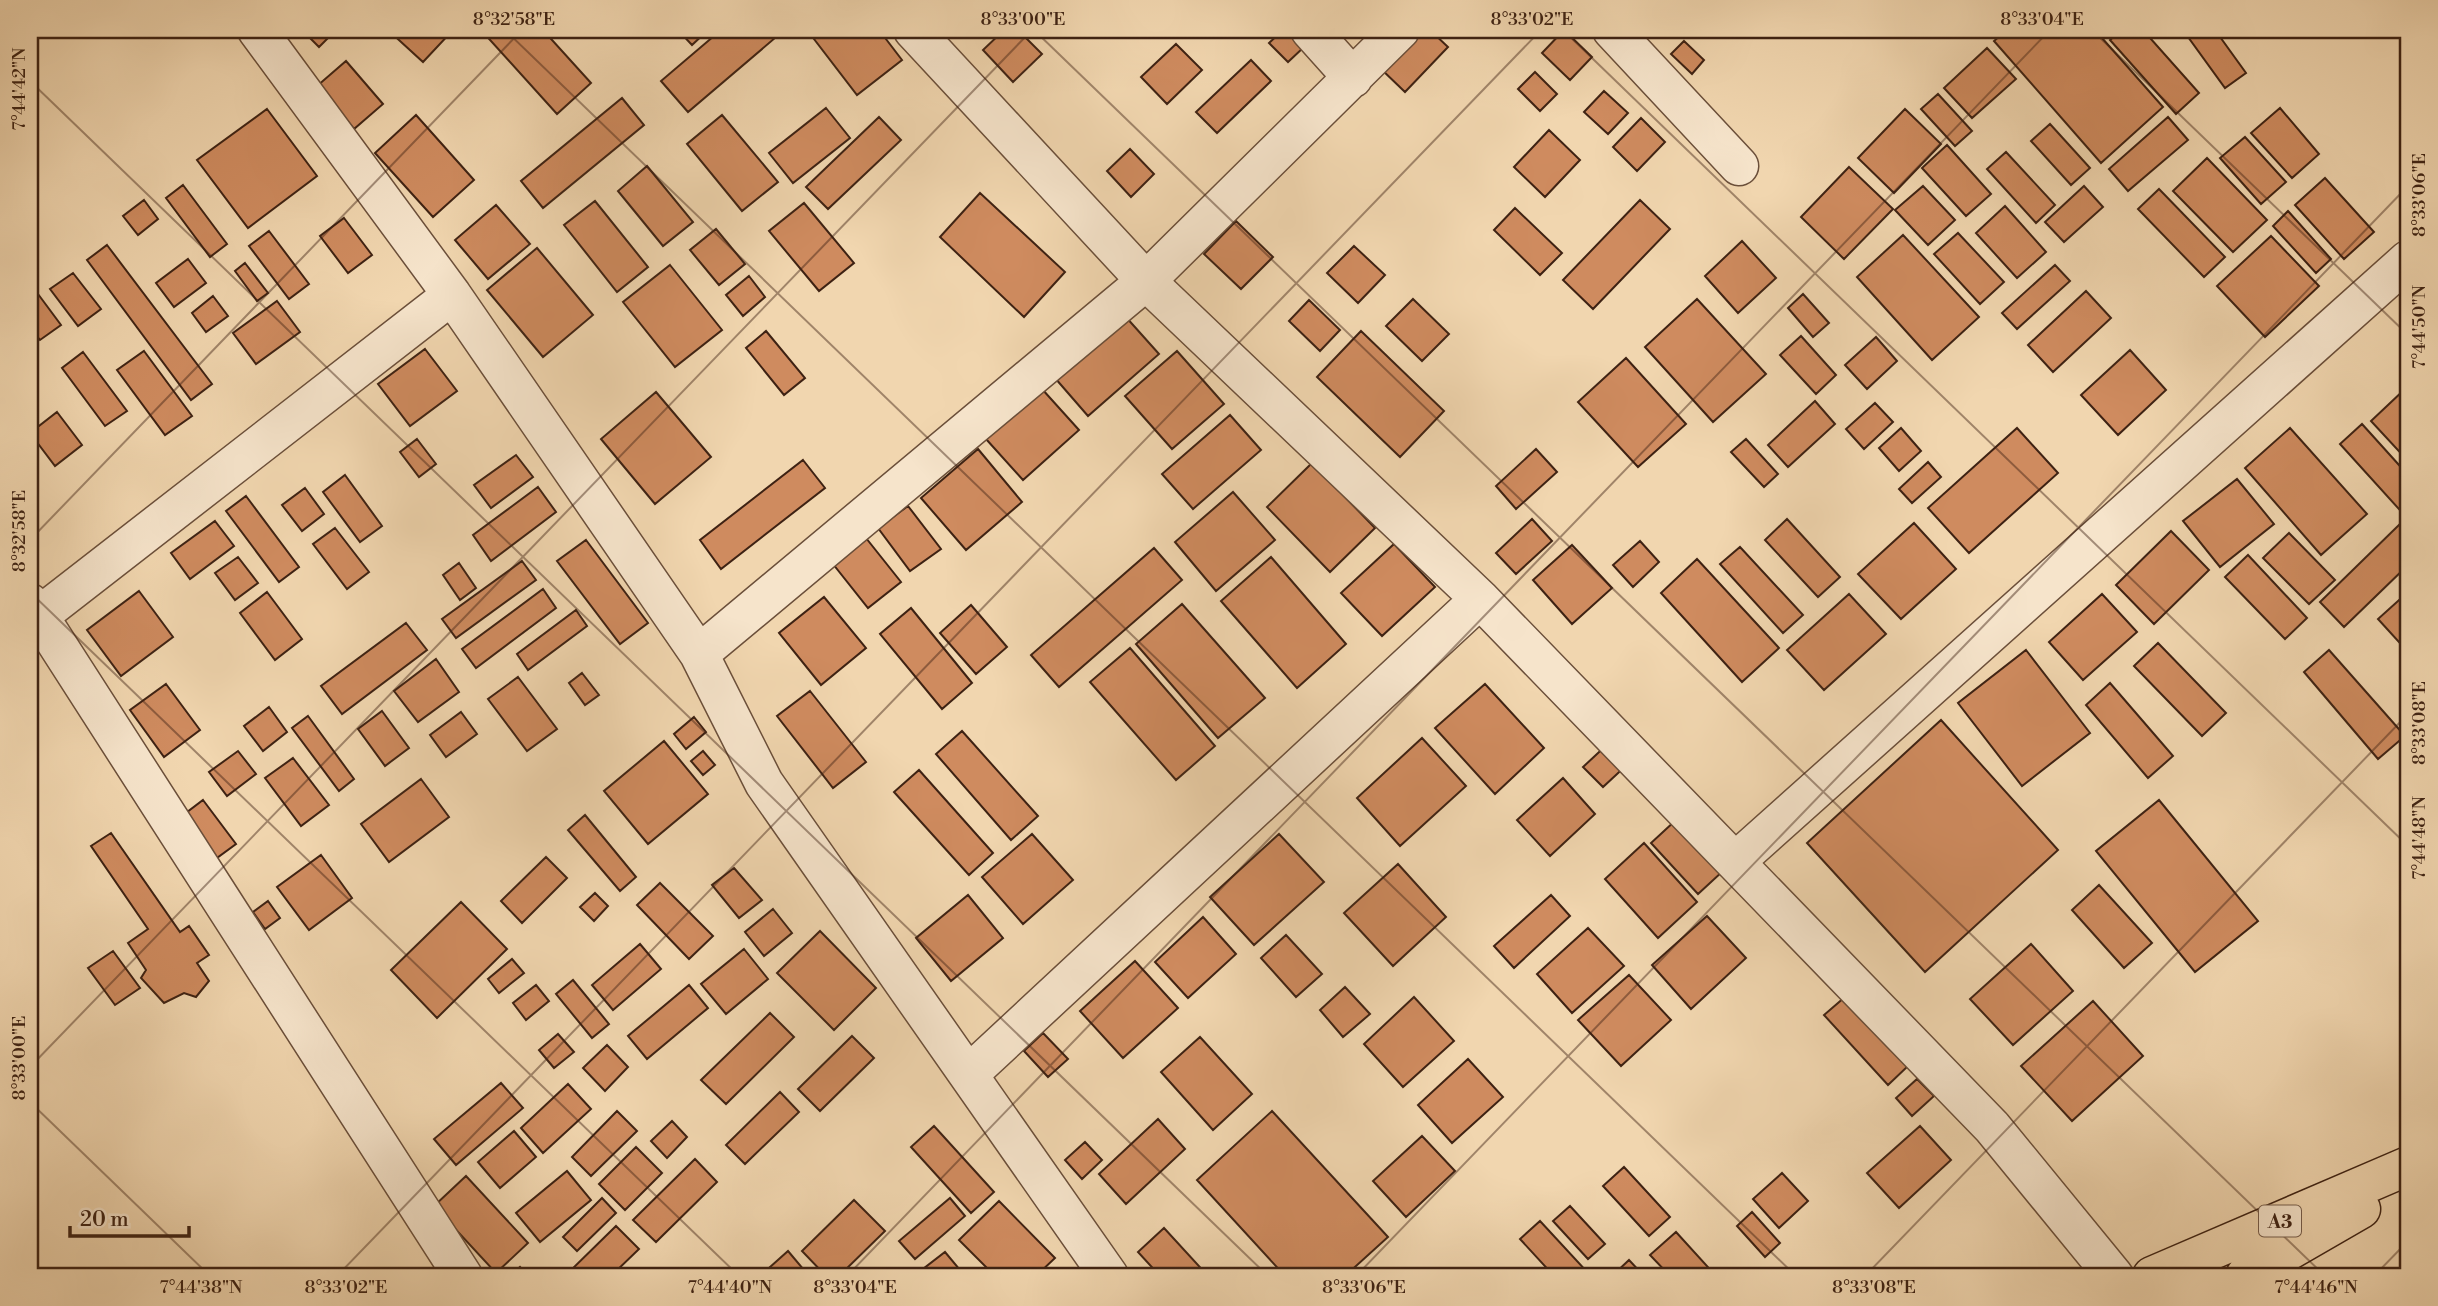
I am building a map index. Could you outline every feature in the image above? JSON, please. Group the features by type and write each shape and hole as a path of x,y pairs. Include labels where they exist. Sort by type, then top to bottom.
{"highway":[{"name":"A3","path":"2152,1276 2408,1166"},
{"name":"A3","path":"2245,1276 2408,1181"}],"street":[{"path":"257,30 452,295 699,654 764,783 1109,1276"},
{"path":"913,30 1146,281 1480,599 1993,1127 2113,1276"},
{"path":"1310,30 1353,78"},
{"path":"699,654 1146,281 1400,30"},
{"path":"1612,30 1739,166"},
{"path":"1735,862 2408,260"},
{"path":"452,295 35,609 463,1276"},
{"path":"969,1074 1480,599"}],"building":[{"path":"302,30 336,30 319,47"},
{"path":"388,30 453,30 423,62"},
{"path":"481,30 543,30 591,83 557,114"},
{"path":"678,30 708,30 692,45"},
{"path":"721,30 782,32 688,112 661,81"},
{"path":"827,30 879,30 902,60 857,95 814,39"},
{"path":"1004,30 1018,30 1042,54 1013,82 983,50"},
{"path":"1283,30 1288,30 1304,47 1288,62 1269,43"},
{"path":"1415,30 1430,30 1448,47 1405,92 1379,67"},
{"path":"1564,30 1592,57 1570,80 1542,53"},
{"path":"2007,30 2095,30 2163,107 2101,163 1994,41"},
{"path":"2122,30 2143,30 2199,93 2176,114 2110,40"},
{"path":"2183,30 2215,30 2246,73 2225,88"},
{"path":"1684,41 1704,60 1692,74 1671,54"},
{"path":"1176,44 1202,70 1167,104 1141,77"},
{"path":"1987,48 2016,79 1972,118 1944,88"},
{"path":"1251,60 1271,81 1217,133 1196,112"},
{"path":"346,61 383,104 354,129 317,86"},
{"path":"1535,72 1557,94 1540,111 1518,89"},
{"path":"1604,91 1628,113 1608,134 1584,112"},
{"path":"1938,94 1972,131 1955,146 1921,109"},
{"path":"622,98 644,125 543,208 521,181"},
{"path":"826,108 850,138 793,183 769,153"},
{"path":"2280,108 2319,154 2292,178 2251,133"},
{"path":"267,109 317,176 248,228 197,160"},
{"path":"1905,109 1941,144 1894,193 1858,158"},
{"path":"416,115 474,180 433,217 375,153"},
{"path":"722,115 778,182 742,211 687,144"},
{"path":"879,117 901,140 828,209 806,187"},
{"path":"2168,117 2188,140 2128,191 2109,169"},
{"path":"1641,118 1665,142 1637,171 1613,147"},
{"path":"2050,124 2090,168 2071,185 2031,141"},
{"path":"1549,130 1580,160 1545,197 1514,167"},
{"path":"2245,137 2286,182 2261,204 2220,158"},
{"path":"1947,145 1991,194 1966,216 1922,168"},
{"path":"1130,149 1154,174 1131,197 1107,171"},
{"path":"2006,152 2055,205 2036,223 1987,169"},
{"path":"2207,158 2267,220 2233,252 2173,191"},
{"path":"647,166 693,222 663,246 618,191"},
{"path":"1849,167 1893,209 1844,259 1801,217"},
{"path":"2325,178 2374,232 2344,259 2295,205"},
{"path":"183,185 227,244 210,257 166,198"},
{"path":"1923,186 1955,220 1928,245 1895,210"},
{"path":"2084,186 2103,207 2064,242 2045,222"},
{"path":"2159,189 2225,257 2204,277 2138,209"},
{"path":"980,193 1065,272 1024,317 940,237"},
{"path":"144,200 158,219 138,235 123,216"},
{"path":"1640,200 1670,229 1593,309 1563,280"},
{"path":"595,201 648,267 617,292 564,225"},
{"path":"804,203 854,263 819,291 769,231"},
{"path":"496,205 530,244 488,279 455,240"},
{"path":"2005,206 2046,252 2017,278 1976,233"},
{"path":"1515,208 1562,253 1540,275 1494,230"},
{"path":"2288,211 2331,259 2316,273 2273,226"},
{"path":"344,218 372,255 348,273 320,236"},
{"path":"1236,221 1273,257 1241,289 1204,254"},
{"path":"716,229 745,264 719,285 690,250"},
{"path":"269,231 309,284 289,299 249,246"},
{"path":"1958,233 2004,282 1980,304 1934,254"},
{"path":"1903,235 1979,317 1932,360 1857,277"},
{"path":"2271,236 2319,286 2265,337 2217,286"},
{"path":"1742,241 1776,278 1738,313 1705,276"},
{"path":"107,245 212,384 191,400 87,260"},
{"path":"1354,246 1385,275 1358,303 1327,273"},
{"path":"537,248 593,315 543,357 487,290"},
{"path":"188,259 206,283 174,307 156,283"},
{"path":"245,263 268,293 257,301 235,271"},
{"path":"670,265 722,330 675,367 623,302"},
{"path":"2055,265 2070,281 2017,329 2002,313"},
{"path":"73,273 101,309 78,326 50,289"},
{"path":"749,276 765,297 743,316 726,295"},
{"path":"2086,291 2111,318 2053,372 2028,345"},
{"path":"38,294 61,325 40,340 30,327 30,301"},
{"path":"1803,294 1829,323 1813,337 1788,308"},
{"path":"213,296 228,316 206,332 192,313"},
{"path":"1413,299 1449,334 1422,361 1386,326"},
{"path":"1697,299 1766,374 1713,422 1645,347"},
{"path":"1309,300 1340,330 1320,351 1289,321"},
{"path":"277,301 300,332 256,364 233,333"},
{"path":"1125,316 1159,354 1088,416 1055,378"},
{"path":"766,331 805,378 784,395 746,348"},
{"path":"1361,331 1444,411 1400,457 1317,377"},
{"path":"1801,336 1836,375 1816,394 1780,355"},
{"path":"1876,337 1897,361 1867,389 1845,365"},
{"path":"425,349 457,391 410,426 378,384"},
{"path":"2130,350 2166,390 2118,435 2081,395"},
{"path":"144,351 192,416 165,435 117,370"},
{"path":"1177,351 1224,404 1172,449 1125,396"},
{"path":"83,352 127,411 105,426 62,368"},
{"path":"1626,358 1686,424 1638,467 1578,402"},
{"path":"1042,389 1079,430 1023,480 986,439"},
{"path":"2405,389 2408,392 2408,461 2371,421"},
{"path":"656,392 711,457 655,504 601,439"},
{"path":"1815,401 1835,424 1788,467 1768,445"},
{"path":"1875,403 1893,422 1864,449 1846,429"},
{"path":"57,412 82,445 55,466 30,433"},
{"path":"1230,415 1261,450 1193,509 1162,474"},
{"path":"2362,424 2408,475 2408,519 2340,444"},
{"path":"1901,428 1921,451 1899,471 1879,448"},
{"path":"2017,428 2058,473 1969,553 1928,508"},
{"path":"2290,428 2367,514 2321,555 2245,468"},
{"path":"417,439 436,464 419,477 400,452"},
{"path":"1746,439 1778,474 1764,487 1731,452"},
{"path":"978,449 1022,502 966,550 921,498"},
{"path":"1536,449 1557,472 1516,509 1496,486"},
{"path":"516,455 533,477 491,508 474,485"},
{"path":"803,460 825,488 721,569 700,540"},
{"path":"1928,462 1941,477 1912,503 1899,489"},
{"path":"1312,463 1375,528 1330,572 1267,507"},
{"path":"345,475 382,526 360,542 323,492"},
{"path":"2237,479 2274,524 2220,567 2183,521"},
{"path":"538,487 556,512 491,561 473,535"},
{"path":"305,488 324,514 302,531 282,505"},
{"path":"1233,492 1275,540 1216,591 1175,542"},
{"path":"246,496 299,567 279,582 226,511"},
{"path":"908,506 941,549 910,571 878,528"},
{"path":"1532,519 1552,541 1516,574 1496,553"},
{"path":"1787,519 1840,577 1818,597 1765,540"},
{"path":"215,521 234,546 190,579 171,553"},
{"path":"1914,523 1956,569 1901,619 1858,574"},
{"path":"2401,523 2408,531 2408,565 2344,627 2320,602"},
{"path":"335,528 369,572 347,589 313,544"},
{"path":"2171,531 2209,570 2154,624 2116,585"},
{"path":"2289,533 2335,580 2309,604 2263,558"},
{"path":"866,538 901,582 868,608 833,564"},
{"path":"586,540 648,623 620,644 557,561"},
{"path":"1640,541 1659,562 1633,587 1613,565"},
{"path":"1394,544 1435,587 1382,636 1341,593"},
{"path":"1572,545 1612,588 1572,624 1533,580"},
{"path":"1740,547 1803,615 1783,633 1720,564"},
{"path":"1154,548 1182,580 1059,687 1031,655"},
{"path":"2248,555 2307,618 2285,639 2225,577"},
{"path":"238,557 258,583 235,600 215,573"},
{"path":"1271,557 1346,644 1297,688 1221,601"},
{"path":"1697,559 1779,648 1742,682 1661,593"},
{"path":"522,561 536,580 456,638 442,619"},
{"path":"459,563 476,588 460,600 443,575"},
{"path":"543,589 556,608 476,668 462,649"},
{"path":"139,591 173,637 121,676 87,630"},
{"path":"267,592 302,639 275,660 240,613"},
{"path":"2408,592 2408,652 2378,619"},
{"path":"1849,594 1886,634 1824,690 1787,650"},
{"path":"2102,594 2137,632 2083,680 2049,642"},
{"path":"824,597 866,648 821,685 779,633"},
{"path":"1182,604 1265,698 1218,738 1136,644"},
{"path":"971,605 1007,647 976,674 940,633"},
{"path":"911,608 972,683 942,709 880,634"},
{"path":"576,610 587,626 528,670 517,654"},
{"path":"406,623 427,650 342,714 321,686"},
{"path":"2158,643 2226,713 2202,736 2134,666"},
{"path":"1130,648 1215,746 1176,780 1090,682"},
{"path":"2026,650 2090,733 2022,786 1958,703"},
{"path":"2329,650 2405,736 2378,759 2304,672"},
{"path":"436,659 459,692 418,722 394,691"},
{"path":"582,673 599,695 585,705 569,683"},
{"path":"518,677 557,729 527,751 488,699"},
{"path":"2110,683 2173,756 2148,778 2086,705"},
{"path":"166,684 200,730 164,757 130,710"},
{"path":"1485,684 1544,748 1495,794 1435,728"},
{"path":"810,691 866,762 833,788 777,716"},
{"path":"269,707 287,732 263,751 244,726"},
{"path":"382,711 409,748 385,766 358,729"},
{"path":"461,712 477,734 446,757 430,735"},
{"path":"308,716 354,779 339,791 292,728"},
{"path":"694,717 706,732 686,749 674,734"},
{"path":"1941,720 2058,850 1925,972 1807,843"},
{"path":"962,731 1038,816 1011,840 936,754"},
{"path":"1422,738 1466,786 1400,846 1357,798"},
{"path":"664,741 708,794 648,844 604,791"},
{"path":"1611,741 1630,762 1603,787 1583,767"},
{"path":"238,751 256,774 227,796 209,772"},
{"path":"703,751 715,765 703,775 691,761"},
{"path":"293,758 329,805 301,826 265,778"},
{"path":"919,770 993,853 969,875 894,792"},
{"path":"1563,778 1595,814 1550,856 1517,820"},
{"path":"421,779 449,817 389,862 361,824"},
{"path":"203,800 236,844 210,863 178,819"},
{"path":"2159,800 2258,921 2195,972 2096,851"},
{"path":"585,815 636,877 620,891 568,830"},
{"path":"1676,820 1723,871 1698,894 1651,843"},
{"path":"111,833 180,932 189,926 209,955 197,963 209,981 196,997 184,993 164,1003 141,978 146,970 128,943 148,929 91,846"},
{"path":"1032,834 1073,880 1023,924 982,877"},
{"path":"1279,834 1324,882 1254,945 1210,897"},
{"path":"1644,843 1697,902 1658,938 1605,879"},
{"path":"321,855 352,898 309,930 277,887"},
{"path":"546,857 567,878 522,923 501,901"},
{"path":"1398,864 1446,917 1393,966 1344,913"},
{"path":"734,868 762,900 739,918 712,885"},
{"path":"660,883 713,936 689,959 637,905"},
{"path":"2099,885 2152,943 2124,968 2072,910"},
{"path":"595,893 608,906 594,921 580,907"},
{"path":"968,895 1003,938 951,981 916,938"},
{"path":"1551,895 1570,916 1514,968 1494,946"},
{"path":"268,901 280,918 265,929 253,912"},
{"path":"461,902 507,949 437,1018 391,970"},
{"path":"773,909 792,933 764,956 745,932"},
{"path":"1707,916 1746,958 1691,1009 1652,965"},
{"path":"1203,917 1236,954 1188,998 1155,962"},
{"path":"1588,928 1624,966 1572,1013 1537,974"},
{"path":"820,931 876,988 834,1030 777,973"},
{"path":"1286,935 1322,974 1296,997 1261,958"},
{"path":"640,944 661,969 613,1010 592,985"},
{"path":"2031,944 2073,991 2013,1045 1970,999"},
{"path":"744,949 768,979 726,1014 701,984"},
{"path":"113,951 140,988 115,1005 88,968"},
{"path":"512,959 524,973 499,993 488,979"},
{"path":"1135,961 1178,1008 1123,1058 1080,1011"},
{"path":"1629,975 1671,1020 1621,1066 1578,1020"},
{"path":"573,980 609,1024 592,1038 556,994"},
{"path":"536,985 549,1001 526,1020 513,1003"},
{"path":"689,985 708,1008 647,1059 628,1036"},
{"path":"1345,987 1370,1014 1343,1037 1320,1010"},
{"path":"1414,997 1454,1041 1403,1087 1364,1044"},
{"path":"1845,997 1908,1066 1888,1085 1824,1015"},
{"path":"2093,1001 2143,1056 2072,1121 2021,1066"},
{"path":"770,1013 794,1037 726,1104 701,1080"},
{"path":"1043,1033 1068,1059 1048,1077 1024,1051"},
{"path":"558,1034 574,1052 554,1068 539,1050"},
{"path":"852,1036 874,1058 820,1111 798,1089"},
{"path":"1200,1037 1252,1094 1213,1130 1161,1072"},
{"path":"607,1045 628,1067 605,1091 583,1068"},
{"path":"1468,1059 1503,1097 1452,1143 1418,1105"},
{"path":"1917,1079 1934,1096 1912,1116 1896,1098"},
{"path":"501,1083 523,1108 456,1165 434,1139"},
{"path":"568,1084 591,1109 543,1153 521,1128"},
{"path":"780,1092 799,1112 745,1164 726,1145"},
{"path":"617,1111 637,1131 591,1176 572,1157"},
{"path":"1272,1111 1388,1237 1345,1276 1285,1276 1197,1180"},
{"path":"1158,1119 1185,1149 1126,1204 1099,1174"},
{"path":"672,1121 687,1137 667,1158 651,1141"},
{"path":"934,1126 994,1192 971,1213 911,1147"},
{"path":"1920,1126 1951,1160 1899,1208 1867,1173"},
{"path":"514,1131 536,1157 500,1188 478,1162"},
{"path":"1422,1136 1455,1171 1406,1217 1373,1181"},
{"path":"1085,1142 1102,1160 1082,1179 1065,1160"},
{"path":"636,1147 662,1173 625,1210 599,1184"},
{"path":"695,1159 717,1182 656,1242 633,1220"},
{"path":"1624,1167 1670,1217 1649,1236 1603,1186"},
{"path":"567,1171 591,1200 540,1242 516,1213"},
{"path":"1782,1173 1808,1201 1779,1228 1753,1199"},
{"path":"466,1176 528,1243 496,1273 434,1206"},
{"path":"602,1198 616,1213 577,1251 563,1237"},
{"path":"950,1198 965,1216 915,1259 899,1241"},
{"path":"854,1200 885,1231 839,1276 826,1276 802,1251"},
{"path":"999,1201 1055,1258 1036,1276 995,1276 959,1240"},
{"path":"1570,1206 1605,1244 1588,1259 1553,1221"},
{"path":"1752,1212 1780,1243 1765,1257 1737,1226"},
{"path":"1540,1221 1589,1274 1587,1276 1554,1276 1520,1239"},
{"path":"616,1226 639,1249 611,1276 565,1276"},
{"path":"1164,1228 1208,1276 1160,1276 1138,1252"},
{"path":"1676,1232 1716,1276 1670,1276 1650,1255"},
{"path":"788,1251 809,1276 760,1276"},
{"path":"945,1252 965,1276 929,1276 923,1269"},
{"path":"1629,1260 1644,1276 1612,1276"},
{"path":"520,1267 529,1276 510,1276"}]}
